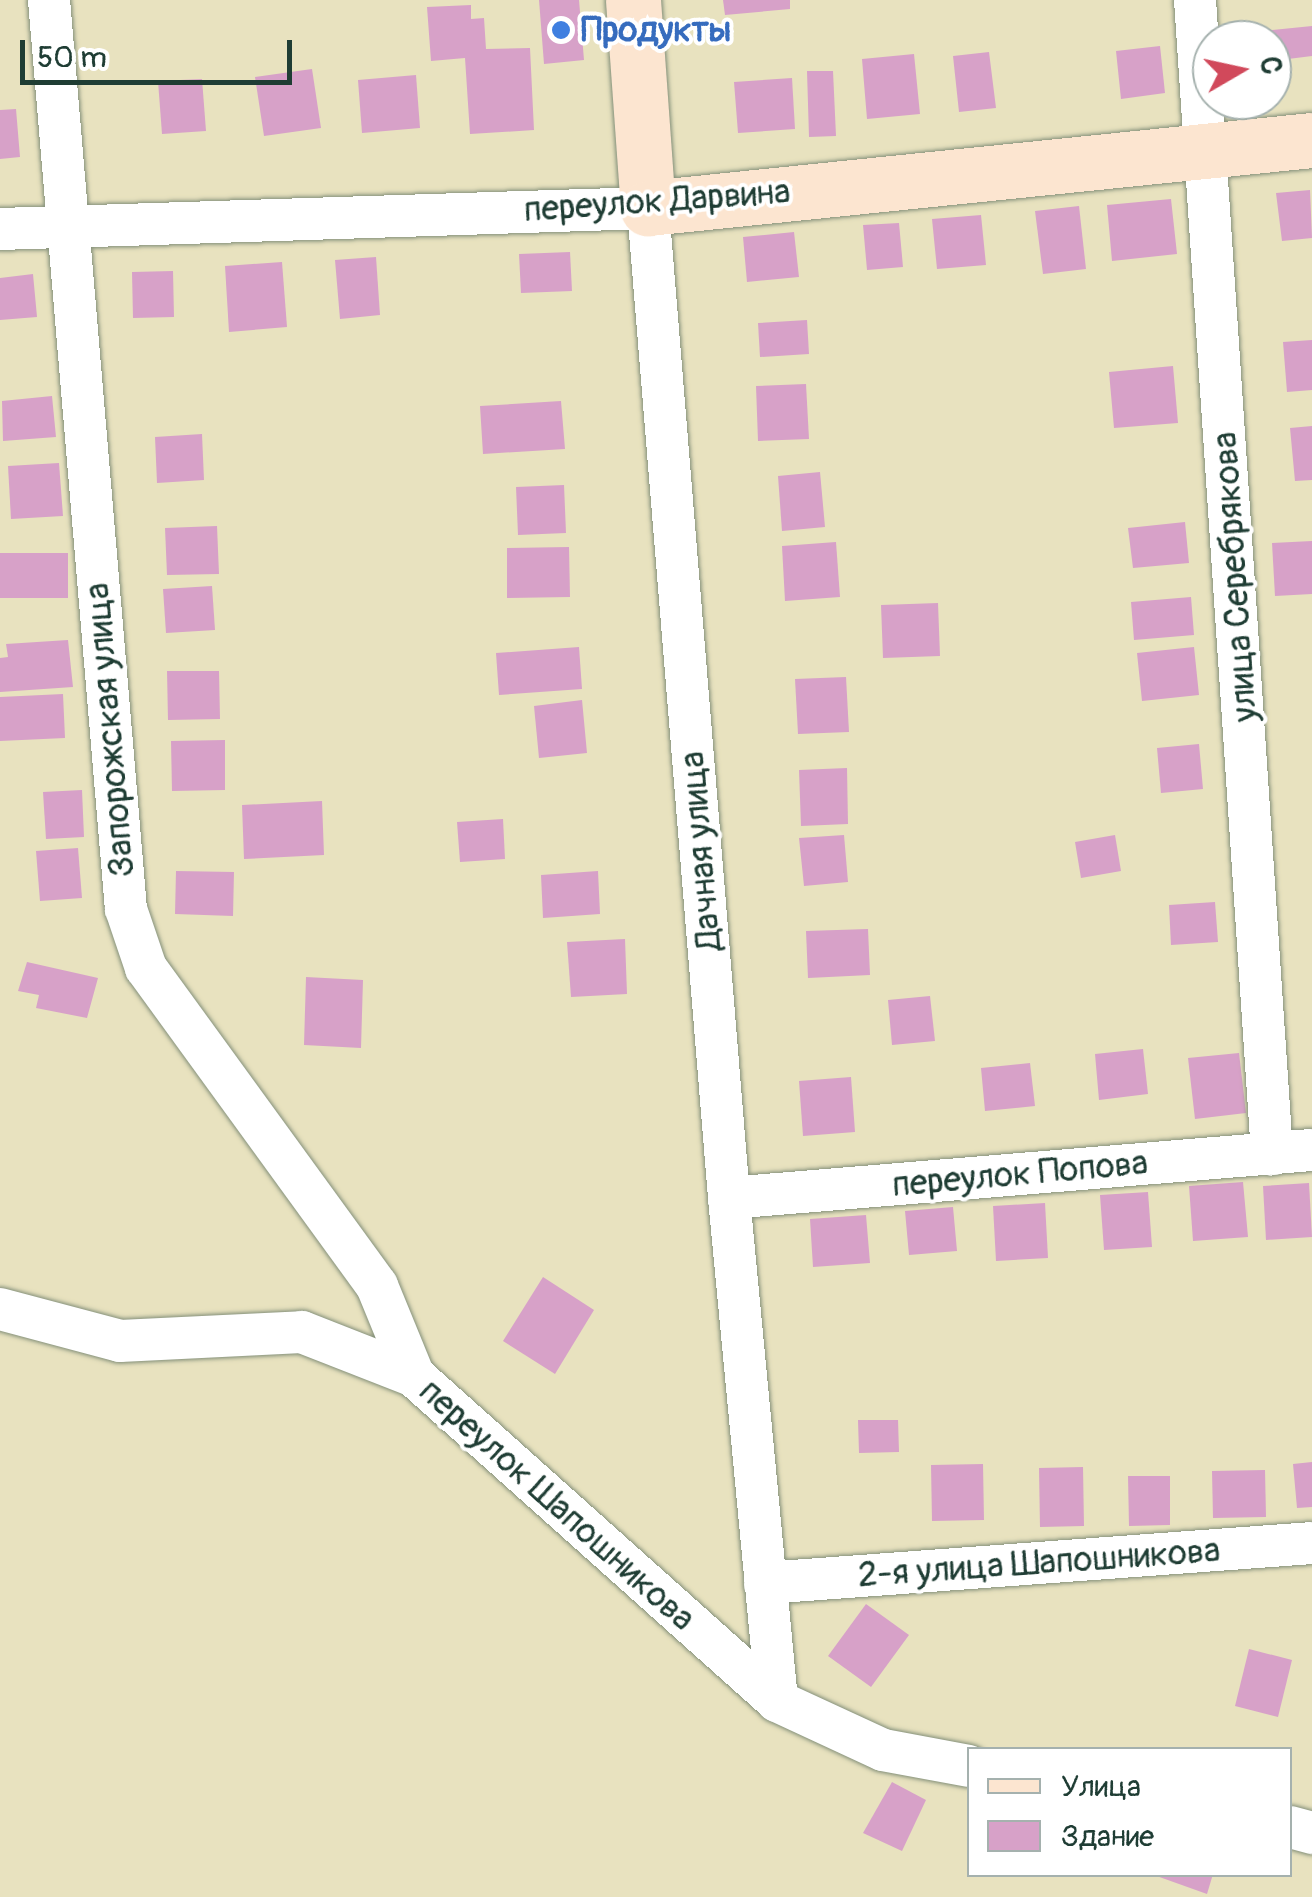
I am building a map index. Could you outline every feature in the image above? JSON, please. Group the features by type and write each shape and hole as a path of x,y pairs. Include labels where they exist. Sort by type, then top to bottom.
{"street":[{"name":"Запорожская улица","path":"50,0 126,909 146,968 378,1286 414,1376"},
{"name":"Дачная улица","path":"633,0 729,1198 777,1701"},
{"name":"улица Серебрякова","path":"1195,0 1292,1152"},
{"name":"переулок Дарвина","path":"0,229 648,208 1312,140"},
{"name":"переулок Попова","path":"729,1198 1292,1152"},
{"name":"переулок Шапошникова","path":"0,1309 120,1341 302,1332 414,1376 777,1701 883,1750 967,1765"},
{"name":"2-я улица Шапошникова","path":"765,1583 1312,1544"}],"building":[{"name":"Продукты","path":"539,0 579,0 584,60 544,64"},
{"path":"723,0 790,0 790,9 725,15"},
{"path":"471,5 471,19 484,18 486,49 530,48 534,130 470,134 465,58 431,61 427,7"},
{"path":"1312,26 1312,56 1292,58 1292,28"},
{"path":"1160,46 1165,93 1121,99 1116,51"},
{"path":"989,52 996,108 959,112 953,56"},
{"path":"914,54 920,114 867,119 862,59"},
{"path":"312,69 321,128 264,136 255,77"},
{"path":"807,71 833,71 836,136 809,137"},
{"path":"416,75 420,128 362,133 358,80"},
{"path":"792,78 795,129 738,133 734,82"},
{"path":"202,79 206,131 162,134 158,81"},
{"path":"16,109 20,157 0,159 0,110"},
{"path":"1310,190 1312,238 1282,241 1276,193"},
{"path":"1171,199 1177,254 1112,261 1107,205"},
{"path":"1079,206 1086,269 1043,274 1035,211"},
{"path":"981,215 986,265 937,269 932,219"},
{"path":"899,223 903,267 867,270 863,225"},
{"path":"794,232 799,277 747,282 743,237"},
{"path":"570,252 572,291 521,293 519,254"},
{"path":"376,257 380,315 340,319 335,260"},
{"path":"282,262 287,327 229,332 225,266"},
{"path":"173,271 174,317 133,318 132,272"},
{"path":"33,274 37,317 0,320 0,278"},
{"path":"807,320 809,354 760,357 758,323"},
{"path":"1312,340 1312,390 1287,392 1283,342"},
{"path":"1173,366 1178,423 1114,428 1109,372"},
{"path":"806,384 809,439 758,441 756,386"},
{"path":"52,396 56,437 3,441 2,401"},
{"path":"561,401 565,449 483,454 480,406"},
{"path":"1312,426 1312,480 1295,481 1290,428"},
{"path":"202,434 204,480 157,483 155,437"},
{"path":"59,463 63,516 11,519 8,466"},
{"path":"820,472 825,527 782,531 778,476"},
{"path":"564,485 566,533 518,535 516,487"},
{"path":"1185,522 1189,563 1133,568 1128,528"},
{"path":"217,526 219,574 167,575 165,528"},
{"path":"1312,541 1312,594 1275,596 1272,543"},
{"path":"836,542 840,597 785,601 782,546"},
{"path":"569,547 570,597 507,598 507,548"},
{"path":"0,553 68,553 68,598 0,598"},
{"path":"212,586 215,630 166,633 163,589"},
{"path":"1191,597 1194,635 1134,640 1131,602"},
{"path":"938,603 940,656 883,658 881,605"},
{"path":"68,640 73,687 0,692 0,658 8,657 6,644"},
{"path":"579,647 582,689 499,695 496,653"},
{"path":"1194,647 1199,695 1142,701 1137,653"},
{"path":"167,671 219,671 220,719 168,720"},
{"path":"846,677 849,732 798,734 795,679"},
{"path":"63,694 65,738 0,741 0,697"},
{"path":"582,700 587,753 539,758 534,706"},
{"path":"225,740 225,790 172,791 171,741"},
{"path":"1199,744 1203,789 1161,793 1157,748"},
{"path":"847,768 848,824 801,826 799,770"},
{"path":"82,790 84,837 46,839 43,792"},
{"path":"322,801 324,855 244,859 242,805"},
{"path":"503,819 505,859 460,862 457,822"},
{"path":"844,835 848,882 804,886 799,838"},
{"path":"1115,835 1121,871 1081,878 1075,842"},
{"path":"78,848 82,898 40,901 36,851"},
{"path":"176,871 234,872 233,916 175,914"},
{"path":"598,871 600,914 543,918 541,875"},
{"path":"1215,902 1218,942 1171,945 1169,905"},
{"path":"868,929 870,975 808,978 806,931"},
{"path":"625,939 627,994 571,997 567,942"},
{"path":"27,962 98,978 87,1018 36,1008 39,995 18,991"},
{"path":"306,977 363,980 361,1048 304,1045"},
{"path":"930,996 935,1041 892,1045 888,1000"},
{"path":"1143,1049 1148,1094 1099,1100 1095,1054"},
{"path":"1239,1053 1246,1113 1195,1119 1188,1058"},
{"path":"1030,1063 1035,1106 985,1111 981,1068"},
{"path":"851,1077 855,1132 803,1136 799,1081"},
{"path":"1243,1182 1248,1237 1193,1241 1189,1186"},
{"path":"1309,1183 1312,1237 1266,1240 1263,1186"},
{"path":"1148,1192 1152,1247 1104,1250 1100,1195"},
{"path":"1045,1203 1048,1258 996,1261 993,1206"},
{"path":"953,1207 957,1251 909,1255 905,1211"},
{"path":"866,1215 870,1263 813,1267 810,1219"},
{"path":"543,1277 594,1310 555,1374 503,1341"},
{"path":"858,1420 898,1420 899,1452 859,1453"},
{"path":"1312,1462 1312,1507 1297,1508 1293,1464"},
{"path":"983,1464 984,1520 932,1521 931,1465"},
{"path":"1083,1467 1084,1526 1040,1527 1039,1468"},
{"path":"1265,1470 1266,1517 1213,1518 1212,1471"},
{"path":"1128,1476 1170,1476 1170,1525 1129,1526"},
{"path":"866,1604 909,1635 871,1687 828,1656"},
{"path":"1249,1649 1292,1660 1278,1717 1235,1706"},
{"path":"892,1782 926,1800 902,1851 863,1833"},
{"path":"1159,1877 1212,1877 1207,1894"}],"place":[{"name":"Продукты","path":"561,30"}]}
